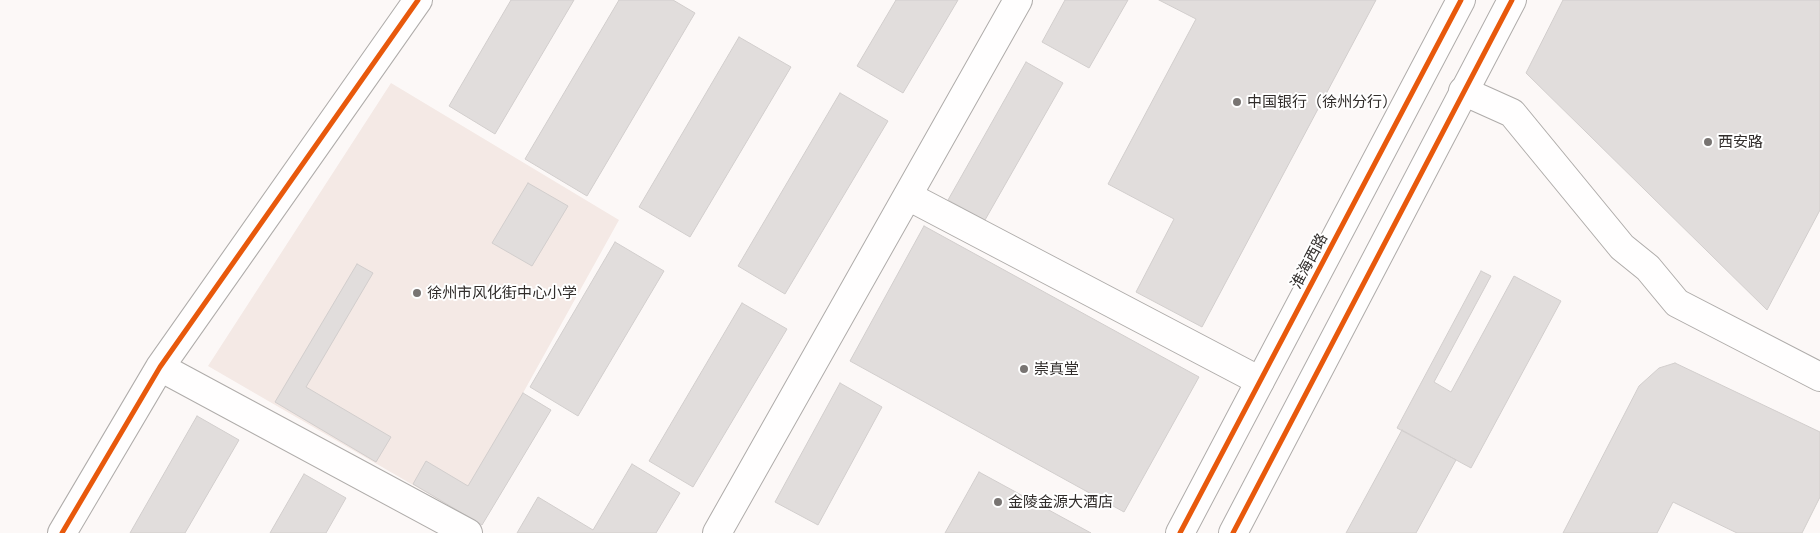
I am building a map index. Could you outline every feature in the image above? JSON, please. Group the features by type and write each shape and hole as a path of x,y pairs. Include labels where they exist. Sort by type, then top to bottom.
{"main road":[{"path":"62,533 160,367 418,0"},
{"path":"717,533 1018,0"},
{"path":"1233,533 1462,91 1512,0"},
{"name":"淮海西路","path":"1180,533 1459,1"},
{"path":"1462,91 1512,113 1622,247 1648,268 1677,303 1820,377"},
{"path":"908,196 1260,381"},
{"path":"160,367 468,533"}],"shaded area":[{"name":"徐州市风化街中心小学","path":"391,83 619,220 523,393 551,410 482,525 208,366"}],"building":[{"path":"511,0 574,0 495,134 449,106"},
{"path":"619,0 673,0 695,13 587,196 525,159"},
{"path":"896,0 958,0 903,93 857,66"},
{"path":"1065,0 1128,0 1089,68 1042,42"},
{"name":"中国银行（徐州分行）","path":"1159,0 1376,0 1202,327 1136,292 1174,219 1108,184 1196,19"},
{"name":"西安路","path":"1563,0 1820,0 1820,210 1767,310 1526,73"},
{"path":"739,37 791,67 690,237 639,207"},
{"path":"1026,62 1063,83 985,220 948,200"},
{"path":"840,93 888,121 785,294 738,266"},
{"path":"528,183 568,206 532,266 492,243"},
{"name":"崇真堂","path":"924,226 1199,377 1124,512 850,361"},
{"path":"615,242 664,271 578,416 530,387"},
{"path":"357,264 373,273 306,387 391,437 376,462 275,402"},
{"path":"1481,271 1491,276 1434,382 1451,392 1514,276 1561,301 1471,468 1397,428"},
{"path":"742,303 787,329 693,487 649,461"},
{"path":"1675,363 1820,432 1820,497 1802,533 1737,533 1673,502 1657,533 1563,533 1639,386 1659,368"},
{"path":"840,383 882,407 818,525 775,502"},
{"path":"523,393 551,410 482,525 413,484 426,461 468,486"},
{"path":"197,416 239,440 185,533 130,533"},
{"path":"1402,430 1456,460 1416,533 1346,533"},
{"path":"632,464 680,493 656,533 517,533 538,497 593,530"},
{"name":"金陵金源大酒店","path":"979,472 1091,533 945,533"},
{"path":"304,474 346,498 326,533 270,533"}],"cycle path":[{"path":"62,533 160,367 418,0"},
{"path":"1180,533 1461,0"},
{"path":"1233,533 1512,0"}],"place":[{"name":"中国银行（徐州分行）","path":"1237,102"},
{"name":"西安路","path":"1708,142"},
{"name":"徐州市风化街中心小学","path":"417,293"},
{"name":"崇真堂","path":"1024,369"},
{"name":"金陵金源大酒店","path":"998,502"}]}
